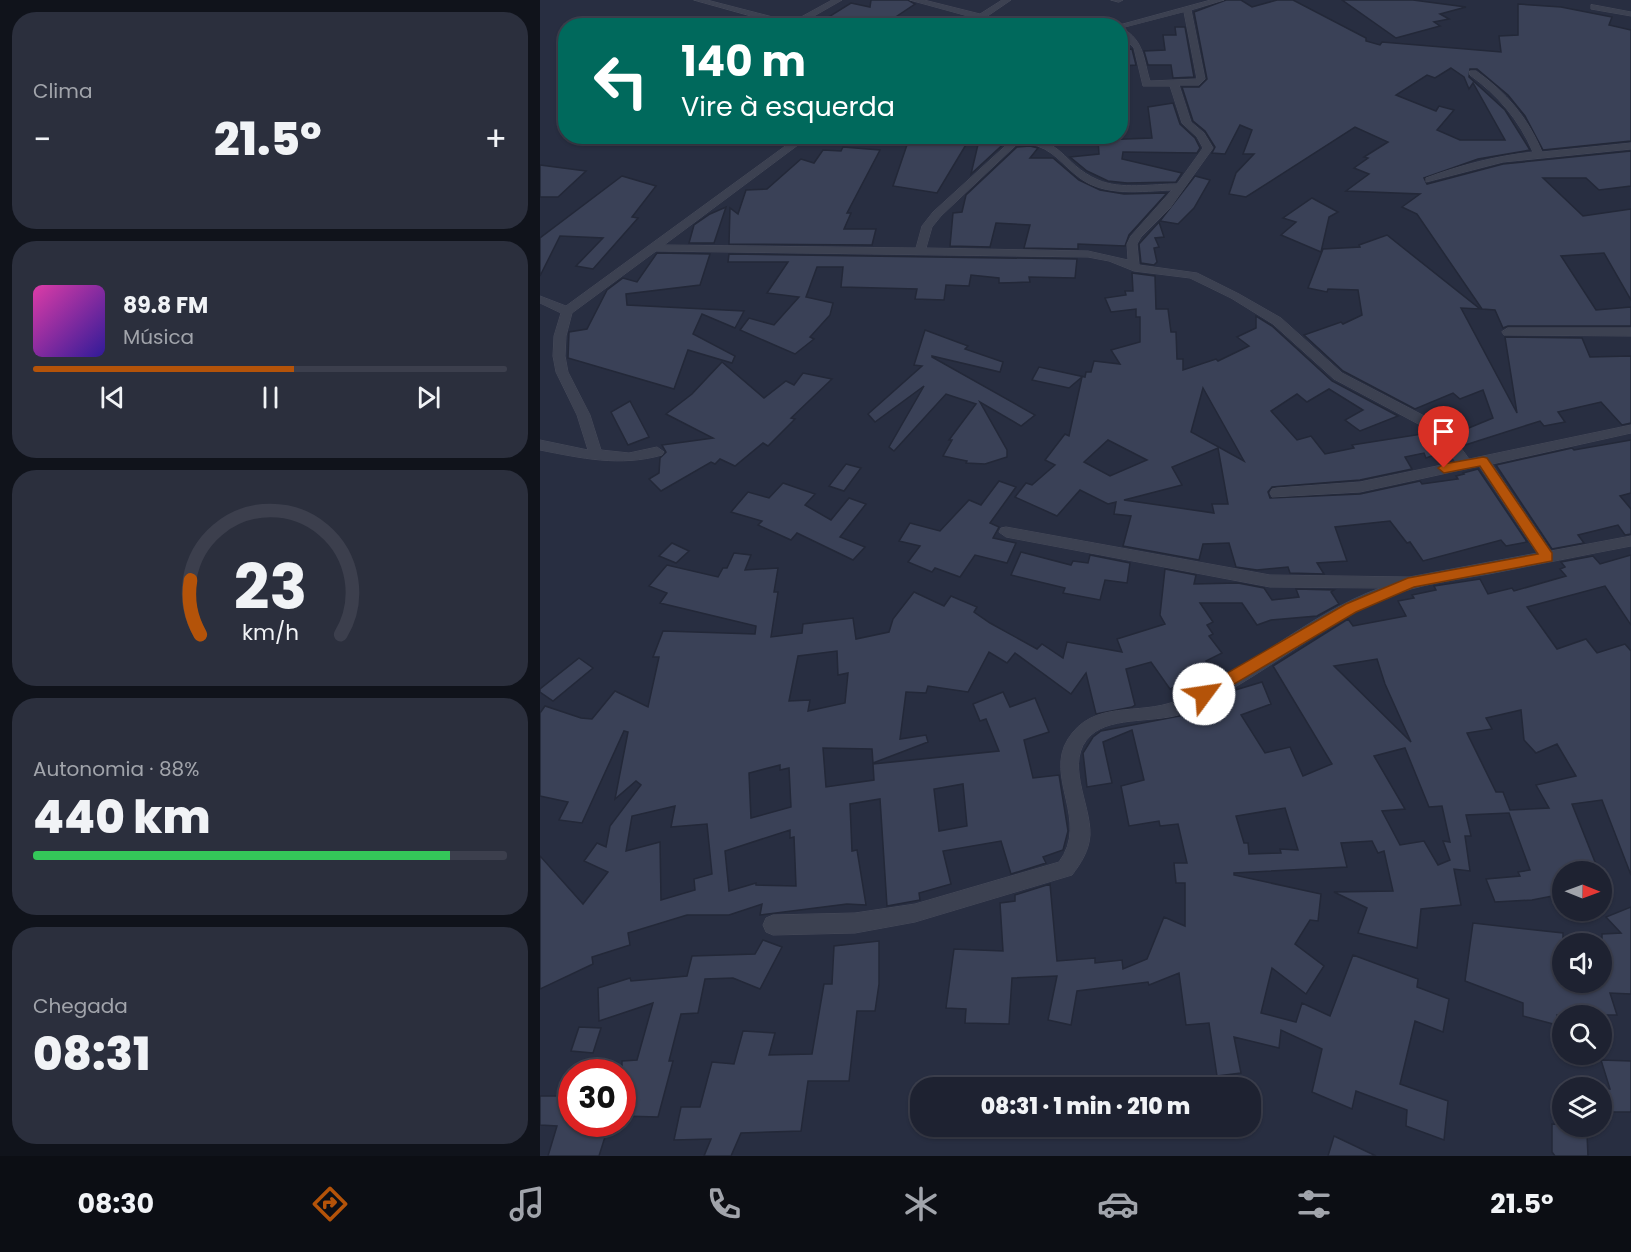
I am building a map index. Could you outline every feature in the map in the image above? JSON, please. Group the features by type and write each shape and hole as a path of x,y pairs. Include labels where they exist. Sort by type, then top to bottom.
{"street":[{"path":"698,0 769,18"},
{"path":"808,18 838,0"},
{"path":"914,0 981,17 1007,0"},
{"path":"1128,26 1220,0"},
{"path":"1594,7 1631,14"},
{"path":"1128,34 1140,48 1146,84 1197,82 1201,79 1187,8"},
{"path":"1473,73 1499,92 1528,131 1539,155"},
{"path":"1134,268 1134,240 1155,219 1208,148 1201,135 1187,123 1174,84"},
{"path":"546,347 567,311 656,248 795,144"},
{"path":"920,252 927,226 937,214 1011,144"},
{"path":"1040,144 1051,147 1066,157 1078,172 1098,184 1179,187"},
{"path":"1430,180 1477,165 1539,155 1631,146"},
{"path":"1620,147 1631,159"},
{"path":"656,248 1088,254 1112,258 1134,268 1193,275 1277,321 1338,376 1429,424 1445,436 1465,464"},
{"path":"540,299 567,311"},
{"path":"1508,332 1631,332"},
{"path":"554,387 587,425 593,437 596,452 600,456"},
{"path":"1277,493 1360,487 1631,429"},
{"path":"541,447 600,456 645,456 657,452"},
{"path":"1483,462 1547,557"},
{"path":"1006,532 1270,581 1360,579 1412,582"},
{"path":"773,925 855,923 915,913 1065,869 1076,859 1079,850 1080,817 1070,772 1071,755 1085,729 1118,716 1178,708 1351,608 1412,582 1631,541"}],"building":[{"path":"871,0 908,0 915,4 894,18 827,18 851,3 870,7"},
{"path":"1226,0 1241,0 1252,7 1277,0 1293,0 1366,38 1366,41 1380,45 1382,42 1501,52 1499,36 1518,35 1518,4 1561,7 1612,17 1609,25 1631,30 1631,141 1543,150 1525,116 1508,95 1477,69 1470,69 1469,77 1505,110 1530,150 1478,159 1424,178 1427,184 1503,164 1631,151 1631,186 1599,190 1586,178 1543,178 1583,216 1631,209 1631,300 1604,253 1561,256 1596,310 1631,307 1631,326 1508,326 1503,328 1495,310 1482,309 1417,214 1402,207 1420,194 1346,191 1369,174 1354,168 1368,158 1364,157 1388,142 1355,127 1246,197 1229,194 1236,173 1254,154 1243,154 1252,130 1240,125 1225,154 1212,153 1215,147 1205,131 1193,121 1182,87 1199,87 1207,79 1194,12","holes":["1451,68 1464,77 1469,89 1473,83 1505,140 1460,140 1437,130 1454,110 1439,106 1436,111 1396,95 1427,75 1435,78"]},
{"path":"1342,0 1413,0 1466,7 1440,14 1449,19 1434,22 1440,26 1396,38"},
{"path":"1175,27 1185,27 1194,77 1173,78 1171,65 1148,65 1144,51 1165,50 1163,35 1176,35"},
{"path":"1128,49 1132,49 1136,65 1128,66"},
{"path":"1173,103 1180,124 1195,138 1200,148 1197,153 1123,152 1122,159 1182,173 1176,182 1108,181 1087,171 1070,157 1099,154 1098,144 1128,144 1128,139 1152,138 1148,107"},
{"path":"907,144 966,144 937,193 893,186"},
{"path":"978,144 1003,144 971,174"},
{"path":"843,147 880,150 847,213 851,213 844,229 876,229 872,245 729,244 730,208 738,214 746,190 767,189 801,159 814,163 823,150 841,151"},
{"path":"1017,147 1038,148 1030,158 1053,158 1079,180 1100,190 1124,194 1167,193 1129,235 1125,246 1078,244 1078,249 1024,248 1030,225 996,223 990,247 950,246 953,213 962,212 966,195"},
{"path":"540,165 586,171 558,197 540,197"},
{"path":"622,176 656,186 632,217 638,218 593,269 576,266 603,238 560,236 540,276 540,238"},
{"path":"1195,176 1210,180 1194,208 1178,224 1160,221"},
{"path":"1312,198 1338,212 1329,217 1321,252 1281,235 1296,222 1283,218"},
{"path":"726,207 714,243 689,243 694,225"},
{"path":"1159,222 1164,237 1155,238 1159,247 1154,248 1157,262 1154,265 1141,263 1139,244"},
{"path":"1387,235 1480,309 1461,308 1517,413 1505,337 1582,338 1590,357 1631,356 1631,423 1622,425 1601,402 1558,412 1565,422 1544,426 1540,421 1462,446 1454,434 1493,418 1483,390 1460,399 1453,393 1415,409 1343,371 1304,335 1341,322 1343,324 1362,315 1358,290 1328,289 1327,292 1308,288 1323,249 1360,247 1359,245"},
{"path":"657,253 710,254 700,285 626,294 627,305 744,311 735,328 702,314 693,334 735,356 732,363 688,350 674,389 568,358 569,332 587,329 607,290 623,278 637,282"},
{"path":"729,254 1077,259 1075,278 1029,277 1030,282 999,283 999,278 971,275 969,286 946,285 944,300 915,299 917,289 841,287 843,267 817,267 806,297 833,303 830,315 810,337 814,339 795,354 740,330 749,318 774,325 799,297 767,293 788,262 728,262"},
{"path":"1132,273 1155,276 1156,309 1168,309 1171,332 1176,332 1177,359 1183,359 1183,370 1216,359 1218,361 1249,346 1237,337 1256,328 1256,316 1272,326 1332,381 1398,416 1360,431 1345,420 1363,410 1329,389 1307,402 1297,394 1271,411 1297,440 1311,436 1325,454 1354,448 1352,445 1428,433 1446,451 1426,458 1424,453 1405,457 1412,469 1360,480 1272,487 1268,492 1270,498 1360,494 1420,481 1422,484 1458,479 1456,476 1478,469 1527,542 1506,546 1501,540 1423,561 1410,542 1407,543 1390,521 1335,527 1347,561 1317,563 1324,574 1290,573 1288,567 1257,570 1236,567 1229,543 1203,544 1199,560 1123,546 1131,516 1114,514 1116,502 1108,504 1080,490 1057,516 1015,497 1026,483 1032,485 1055,465 1045,460 1065,434 1069,436 1082,377 1069,388 1032,380 1039,367 1085,377 1086,372 1091,372 1094,361 1120,364 1111,350 1140,342 1140,317 1136,317 1136,309 1111,312 1105,298 1126,295 1125,291 1133,291","holes":["1203,388 1244,461 1191,432","1108,440 1147,460 1110,476 1084,462","1218,448 1228,504 1212,504 1214,513 1124,500 1182,485 1172,467"]},
{"path":"925,330 968,346 965,349 1003,362 1000,372 932,356 1035,415 1021,426 980,402 1007,450 1007,457 985,464 966,463 967,461 943,456 952,440 949,440 976,404 946,394 894,451 889,447 924,386 875,422 868,414 922,366 914,365"},
{"path":"722,362 764,398 786,381 794,385 803,373 832,379 791,418 795,419 768,446 763,443 735,466 720,459 715,464 711,462 661,491 649,479 659,473 660,458 666,452 662,445 713,438 666,414 692,394"},
{"path":"630,401 649,437 628,445 611,412"},
{"path":"1631,440 1631,493 1620,496 1631,509 1631,534 1625,535 1618,525 1578,535 1584,543 1552,549 1496,465 1572,448 1574,450"},
{"path":"846,464 861,468 844,491 829,486"},
{"path":"999,481 1016,487 990,523 999,527 993,538 1016,543 1007,563 975,555 960,577 935,568 932,572 908,562 920,546 899,541 910,523 940,531 969,500 981,505"},
{"path":"783,483 815,494 805,505 831,520 849,498 866,504 840,537 865,547 853,560 797,533 791,540 758,525 762,521 731,512 748,492 769,498"},
{"path":"672,543 689,551 676,563 659,556"},
{"path":"1021,552 1071,565 1073,561 1088,563 1090,555 1130,563 1127,583 1105,580 1100,600 1063,593 1065,588 1011,575"},
{"path":"734,553 751,555 745,570 778,568 774,592 778,592 771,637 802,633 803,624 853,618 856,639 889,632 893,619 914,592 944,606 951,596 977,607 974,612 990,623 1037,649 1042,644 1063,658 1067,642 1122,652 1117,639 1165,624 1160,615 1165,569 1196,575 1194,584 1238,583 1264,588 1272,600 1299,597 1296,589 1334,590 1331,592 1339,604 1317,616 1271,620 1257,625 1242,603 1200,603 1213,622 1207,625 1213,634 1209,636 1222,653 1206,661 1220,677 1195,690 1191,680 1170,689 1151,662 1126,669 1135,705 1096,714 1086,673 1071,694 1015,653 1007,663 989,652 968,692 928,686 926,693 906,692 900,739 926,735 928,742 873,763 872,749 823,748 826,787 874,780 873,764 999,751 986,719 980,721 973,704 1003,692 1010,707 1035,698 1049,732 1024,740 1033,778 1059,775 1068,831 1063,850 1043,857 1046,863 1011,874 1001,841 943,851 951,884 919,893 920,900 887,906 880,799 850,804 852,851 857,850 866,905 847,904 760,915 762,904 729,915 687,915 628,933 630,945 592,957 593,964 540,989 540,856 583,904 608,872 584,861 597,843 606,847 610,826 641,785 636,781 615,799 628,732 624,731 582,823 559,820 568,802 540,796 540,713 545,706 581,718 592,719 615,691 648,707 659,657 653,657 663,631 755,634 756,626 660,603 667,593 649,586 667,565 718,577 723,568 727,568","holes":["837,651 838,675 848,673 845,703 808,711 810,700 789,701 798,656","780,765 780,770 789,768 791,807 751,818 749,773","963,784 967,826 939,831 934,789","675,806 671,827 707,824 712,874 694,879 695,890 661,900 660,842 626,851 632,816","790,830 790,838 794,837 796,886 756,885 756,883 729,891 725,851"]},
{"path":"1631,555 1631,625 1605,586 1527,607 1557,649 1586,639 1597,653 1625,644 1631,651 1631,875 1602,800 1572,804 1595,861 1552,861 1552,896 1532,900 1495,902 1486,879 1520,876 1518,872 1530,870 1509,813 1466,815 1471,836 1465,836 1470,871 1454,869 1461,905 1421,909 1417,948 1358,933 1367,908 1334,892 1393,891 1384,851 1378,853 1372,841 1341,843 1347,867 1234,873 1234,875 1321,894 1318,921 1310,920 1295,944 1324,966 1306,994 1272,968 1261,1013 1296,1022 1302,1003 1330,1016 1353,955 1418,979 1417,987 1449,999 1443,1032 1415,1021 1400,1084 1448,1101 1444,1140 1406,1126 1407,1110 1356,1091 1352,1109 1312,1092 1322,1049 1281,1030 1279,1048 1234,1037 1241,1073 1217,1076 1209,1023 1186,1025 1179,973 1149,985 1148,982 1077,991 1071,1025 1048,1020 1057,976 1012,978 1009,1024 965,1023 966,1009 946,1008 954,949 1003,951 1000,903 1015,901 1015,895 1050,884 1057,961 1095,958 1095,963 1122,960 1123,969 1147,959 1164,917 1185,926 1185,883 1176,883 1174,863 1187,863 1178,824 1160,826 1159,821 1129,826 1121,786 1144,780 1132,730 1103,742 1112,783 1087,787 1083,753 1093,737 1101,731 1206,711 1204,706 1232,691 1262,682 1271,704 1241,715 1265,753 1290,747 1303,776 1332,764 1273,666 1348,619 1353,626 1406,616 1398,601 1414,598 1412,595 1436,590 1434,586 1480,579 1488,594 1512,588 1514,591 1566,576 1560,569 1565,567 1561,562 1593,556 1600,564","holes":["1377,659 1385,684 1411,742 1334,666","1521,710 1524,740 1536,753 1557,744 1576,776 1536,785 1549,808 1510,810 1503,792 1496,792 1467,733 1492,729 1486,718","1405,748 1429,807 1442,806 1450,842 1443,841 1450,860 1438,865 1424,841 1400,845 1382,811 1405,809 1374,756","1285,808 1298,850 1280,849 1281,853 1249,854 1248,843 1244,843 1236,816"]},
{"path":"579,658 593,668 553,701 540,692 540,689"},
{"path":"1631,907 1631,994 1610,993 1612,993 1612,933 1621,933 1610,921 1612,921 1612,915"},
{"path":"1473,923 1563,933 1552,933 1552,993 1610,993 1617,1015 1612,1015 1612,1005 1552,1005 1552,1024 1523,1016 1523,1003 1465,981"},
{"path":"763,940 782,947 760,989 733,978 705,979 698,1013 681,1014 669,1061 673,1061 658,1117 636,1116 636,1060 653,1003 599,1021 598,988 630,978 631,981 687,976 692,956 755,954"},
{"path":"879,941 879,984 875,1011 857,1011 849,1081 808,1081 801,1131 741,1133 731,1156 704,1156 711,1139 674,1140 681,1107 700,1107 712,1062 734,1064 743,1031 775,1033 769,1055 812,1054 824,984 832,984 834,946"},
{"path":"579,1027 601,1028 593,1053 571,1051"},
{"path":"1612,1060 1631,1061 1631,1112 1612,1112 1612,1077 1606,1077 1603,1065 1612,1065"},
{"path":"540,1096 558,1096 558,1137 605,1137 599,1156 548,1156 557,1126 540,1125"},
{"path":"1334,1136 1376,1156 1328,1156"},
{"path":"1552,1137 1587,1137 1588,1156 1555,1156 1552,1152"}],"route":[{"path":"1204,694 1351,608 1412,582 1547,557 1483,462 1444,468"}]}
